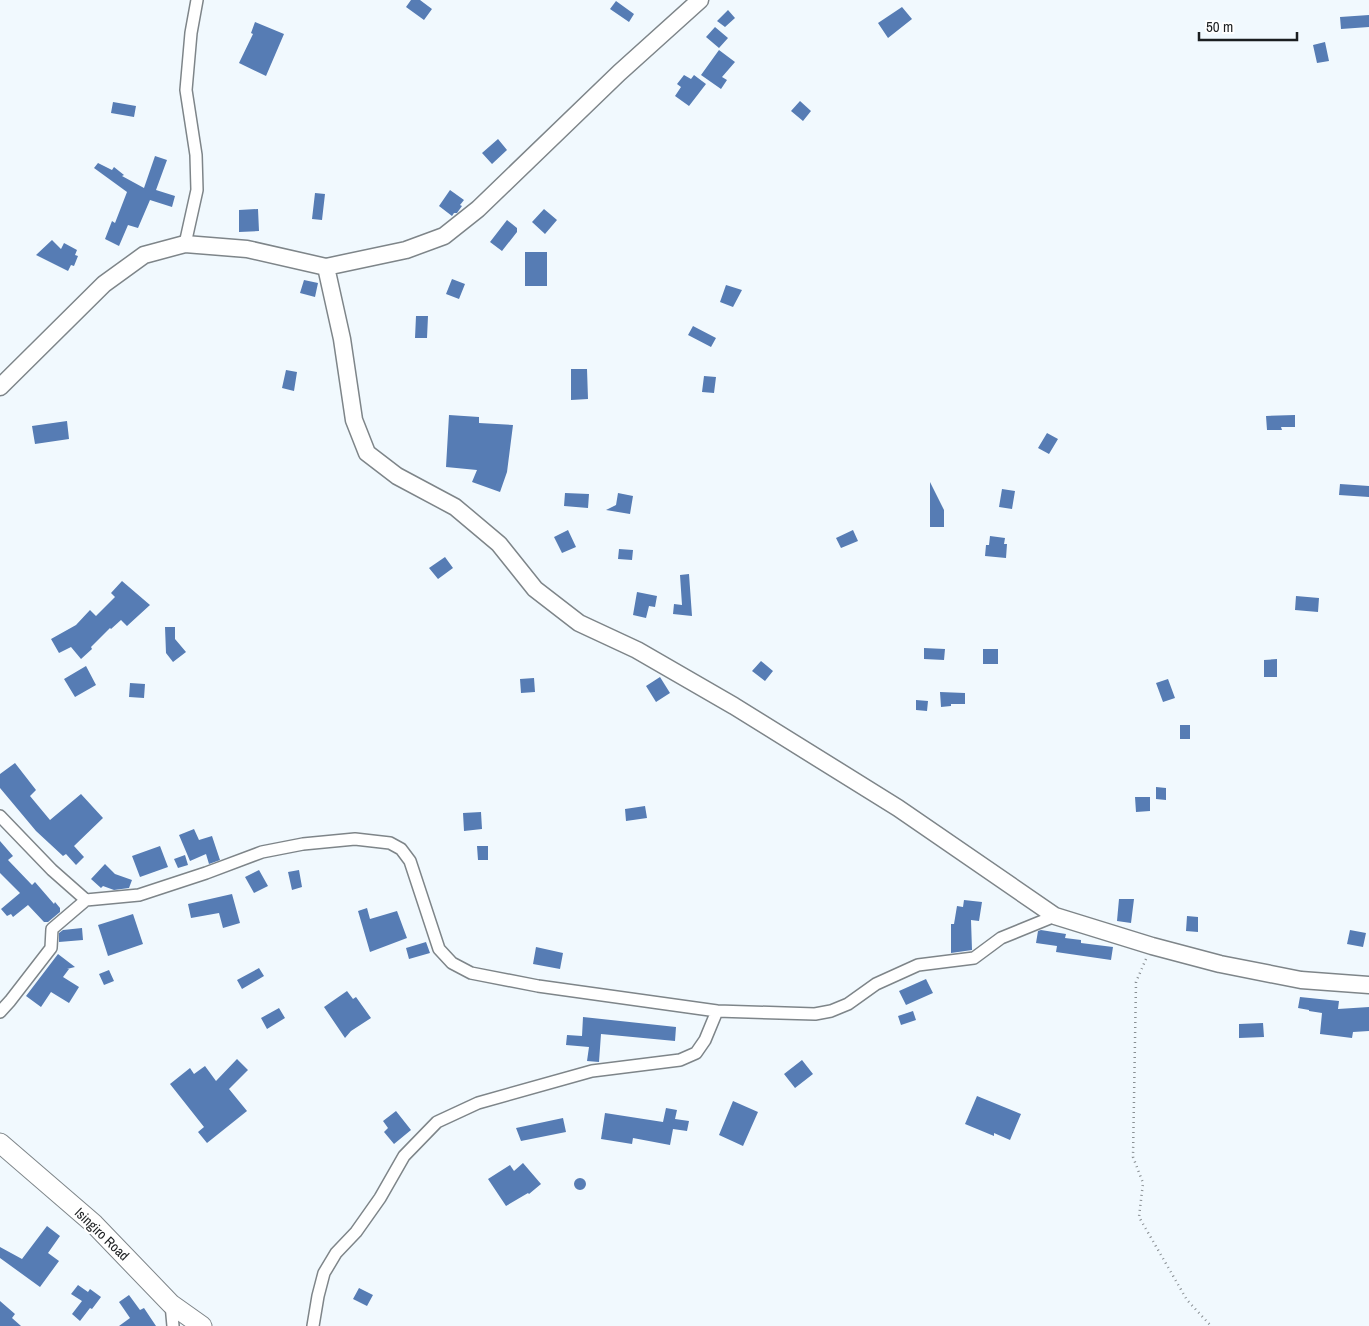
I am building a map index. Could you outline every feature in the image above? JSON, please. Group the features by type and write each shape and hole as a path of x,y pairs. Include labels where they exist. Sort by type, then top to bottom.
{"main road":[{"name":"Isingiro Road","path":"0,1143 94,1224 172,1304 202,1326"}],"street":[{"path":"185,244 197,190 196,155 186,90 191,33 197,0"},
{"path":"0,387 104,284 144,255 185,244 247,249 326,267 406,250 444,236 478,208 619,73 700,0"},
{"path":"326,267 342,339 354,420 367,453 397,476 455,507 499,544 535,589 579,623 637,650 742,711 898,808 1055,916 1152,946 1220,964 1301,980 1369,986"},
{"path":"0,816 52,870 86,900"},
{"path":"0,1012 51,948 52,929 86,900 139,895 262,852 286,847 355,840 390,843 401,849 410,861 440,949 452,963 472,973 538,986 717,1012 815,1014 831,1011 848,1004 876,984 918,965 974,958 1001,938 1055,916"},
{"path":"313,1326 324,1273 336,1253 356,1232 380,1198 404,1156 437,1122 478,1103 592,1071 680,1060 696,1053 705,1040 717,1012"},
{"path":"172,1304 173,1326"}],"path":[{"path":"1152,946 1136,982 1134,1157 1143,1183 1139,1218 1186,1300 1211,1326"}],"building":[{"path":"411,0 420,0 432,9 424,20 406,7"},
{"path":"616,1 634,14 629,22 610,9"},
{"path":"902,7 912,19 888,38 878,23"},
{"path":"728,10 735,18 725,27 717,21"},
{"path":"1369,15 1369,27 1341,29 1340,17"},
{"path":"255,22 284,34 266,76 239,63 253,34 251,33"},
{"path":"715,27 728,38 719,48 706,37"},
{"path":"1325,42 1329,61 1317,63 1313,45"},
{"path":"719,50 735,62 722,77 727,80 721,89 701,75"},
{"path":"684,75 691,79 694,75 706,84 689,106 675,96 681,87 677,84"},
{"path":"800,101 811,111 803,121 791,111"},
{"path":"113,102 136,106 134,117 111,113"},
{"path":"498,139 507,150 492,164 482,153"},
{"path":"155,156 167,160 156,190 175,196 172,207 150,200 138,228 128,225 119,246 105,239 112,221 115,223 127,192 94,168 98,163 112,170 114,167 124,175 122,176 144,188"},
{"path":"450,190 464,200 457,213 454,213 452,216 439,206"},
{"path":"315,193 325,194 322,220 312,219"},
{"path":"258,209 259,231 239,232 239,210"},
{"path":"544,209 557,220 545,234 532,222"},
{"path":"507,220 517,228 517,232 502,251 490,242"},
{"path":"52,240 61,249 64,243 77,250 75,255 78,256 74,266 71,265 68,271 36,255"},
{"path":"525,252 547,252 547,286 525,286"},
{"path":"452,279 465,284 459,299 446,294"},
{"path":"304,280 318,283 315,297 300,293"},
{"path":"726,285 742,290 733,307 720,302"},
{"path":"416,316 428,316 427,338 415,338"},
{"path":"693,326 716,338 711,347 688,335"},
{"path":"571,369 587,369 588,399 571,400"},
{"path":"286,370 297,372 294,391 282,388"},
{"path":"704,376 716,377 714,393 702,392"},
{"path":"449,415 479,417 479,423 513,425 507,472 500,492 472,482 477,470 446,467"},
{"path":"1295,415 1295,427 1281,427 1282,430 1267,430 1266,416"},
{"path":"67,421 69,439 35,444 32,426"},
{"path":"1047,433 1058,439 1049,454 1038,448"},
{"path":"930,482 944,510 944,527 930,527"},
{"path":"1340,484 1369,486 1369,497 1339,495"},
{"path":"1002,489 1015,491 1012,509 999,507"},
{"path":"565,493 589,494 588,508 564,506"},
{"path":"618,493 633,496 630,514 606,510 616,505"},
{"path":"568,530 576,547 562,553 554,537"},
{"path":"853,530 858,541 841,548 836,538"},
{"path":"990,536 1005,538 1004,544 1007,544 1006,558 985,556 986,545 989,545"},
{"path":"619,549 633,550 632,560 618,559"},
{"path":"445,557 453,568 438,579 429,568"},
{"path":"689,574 692,616 673,614 674,604 682,605 680,575"},
{"path":"122,581 150,605 127,626 121,620 110,628 81,659 71,647 59,653 51,639 76,625 90,610 96,616 115,597 111,593"},
{"path":"637,592 657,596 655,607 649,606 646,618 633,615"},
{"path":"1296,596 1319,598 1318,612 1295,610"},
{"path":"165,627 175,627 175,639 186,652 173,662 166,653"},
{"path":"924,648 945,649 944,660 924,659"},
{"path":"983,649 998,649 998,664 983,664"},
{"path":"1277,659 1277,677 1264,677 1264,660"},
{"path":"761,661 773,671 765,681 752,671"},
{"path":"86,666 96,685 75,697 64,679"},
{"path":"660,677 670,693 656,702 646,686"},
{"path":"534,678 535,692 521,693 520,679"},
{"path":"1168,679 1175,698 1163,702 1156,683"},
{"path":"130,683 145,684 144,698 129,697"},
{"path":"940,692 965,693 965,704 951,704 951,706 941,707"},
{"path":"916,700 928,701 927,711 916,710"},
{"path":"1180,725 1190,725 1190,739 1180,739"},
{"path":"15,763 36,790 30,796 50,820 81,794 103,818 74,846 84,857 76,865 66,854 63,856 36,831 0,788 0,774"},
{"path":"1156,787 1166,788 1166,800 1156,799"},
{"path":"1135,797 1150,797 1150,811 1136,812"},
{"path":"645,806 647,818 626,821 625,809"},
{"path":"481,812 482,829 464,831 463,813"},
{"path":"194,829 199,840 212,836 220,860 209,864 206,854 190,861 179,835"},
{"path":"0,841 13,856 8,860 32,885 35,882 54,904 55,902 60,908 60,912 48,922 44,922 28,905 13,917 11,914 7,916 1,909 20,893 0,873"},
{"path":"160,846 168,867 140,877 132,856"},
{"path":"477,846 488,846 488,860 478,860"},
{"path":"185,855 188,865 178,868 174,859"},
{"path":"105,864 115,874 132,880 129,888 114,890 103,886 101,888 91,879"},
{"path":"259,870 268,886 254,893 245,877"},
{"path":"299,870 302,887 292,890 288,872"},
{"path":"232,894 240,923 223,928 219,913 191,918 188,904"},
{"path":"1119,899 1134,899 1131,923 1117,921"},
{"path":"964,900 982,902 979,921 971,920 972,950 951,953 951,924 954,924 957,906 963,907"},
{"path":"367,908 370,919 397,911 407,938 370,952 358,911"},
{"path":"133,914 143,944 108,956 98,925"},
{"path":"1187,916 1198,917 1198,932 1186,931"},
{"path":"82,928 83,940 59,942 59,933 63,930"},
{"path":"1350,930 1366,933 1363,947 1347,944"},
{"path":"1038,931 1066,934 1065,938 1081,940 1081,943 1113,947 1111,960 1056,952 1057,946 1036,943"},
{"path":"426,942 430,953 409,959 406,948"},
{"path":"536,947 563,953 560,969 533,964"},
{"path":"58,954 75,967 67,969 69,969 63,977 79,987 69,1003 51,992 41,1007 26,996"},
{"path":"259,968 264,976 242,989 237,980"},
{"path":"109,970 114,981 104,985 99,974"},
{"path":"926,979 933,993 906,1005 899,991"},
{"path":"347,991 353,999 356,997 371,1018 351,1031 345,1038 324,1007"},
{"path":"1300,997 1339,1001 1338,1009 1369,1007 1369,1031 1353,1032 1352,1038 1320,1034 1322,1013 1298,1008"},
{"path":"279,1008 285,1018 267,1029 261,1018"},
{"path":"913,1011 916,1020 901,1025 898,1016"},
{"path":"583,1017 676,1027 675,1041 601,1034 599,1062 587,1061 589,1047 566,1045 567,1035 582,1036"},
{"path":"1263,1023 1264,1037 1239,1038 1239,1024"},
{"path":"237,1059 248,1070 229,1089 247,1111 207,1143 198,1132 204,1127 170,1084 190,1068 194,1074 205,1066 216,1081"},
{"path":"802,1060 813,1074 795,1088 784,1074"},
{"path":"977,1096 1021,1114 1010,1140 994,1133 994,1136 965,1124"},
{"path":"733,1101 758,1112 743,1146 719,1135"},
{"path":"666,1108 677,1110 675,1119 689,1121 687,1131 673,1129 670,1145 633,1138 632,1144 601,1139 605,1113 663,1122"},
{"path":"396,1111 411,1130 394,1144 384,1132 388,1128 383,1121"},
{"path":"563,1118 566,1132 521,1141 516,1128"},
{"path":"523,1163 541,1184 529,1194 506,1206 488,1179 510,1165 514,1171"},
{"path":"578,1178 582,1178 586,1184 582,1190 578,1190 574,1186 574,1182"},
{"path":"47,1226 60,1236 48,1253 59,1261 40,1287 0,1258 0,1247 22,1259"},
{"path":"78,1285 88,1292 90,1289 101,1297 80,1321 72,1314 82,1301 71,1294"},
{"path":"359,1288 373,1295 367,1306 353,1299"},
{"path":"129,1295 140,1310 144,1308 156,1326 119,1326 130,1318 119,1302"},
{"path":"0,1301 15,1314 12,1318 21,1326 0,1326"}]}
